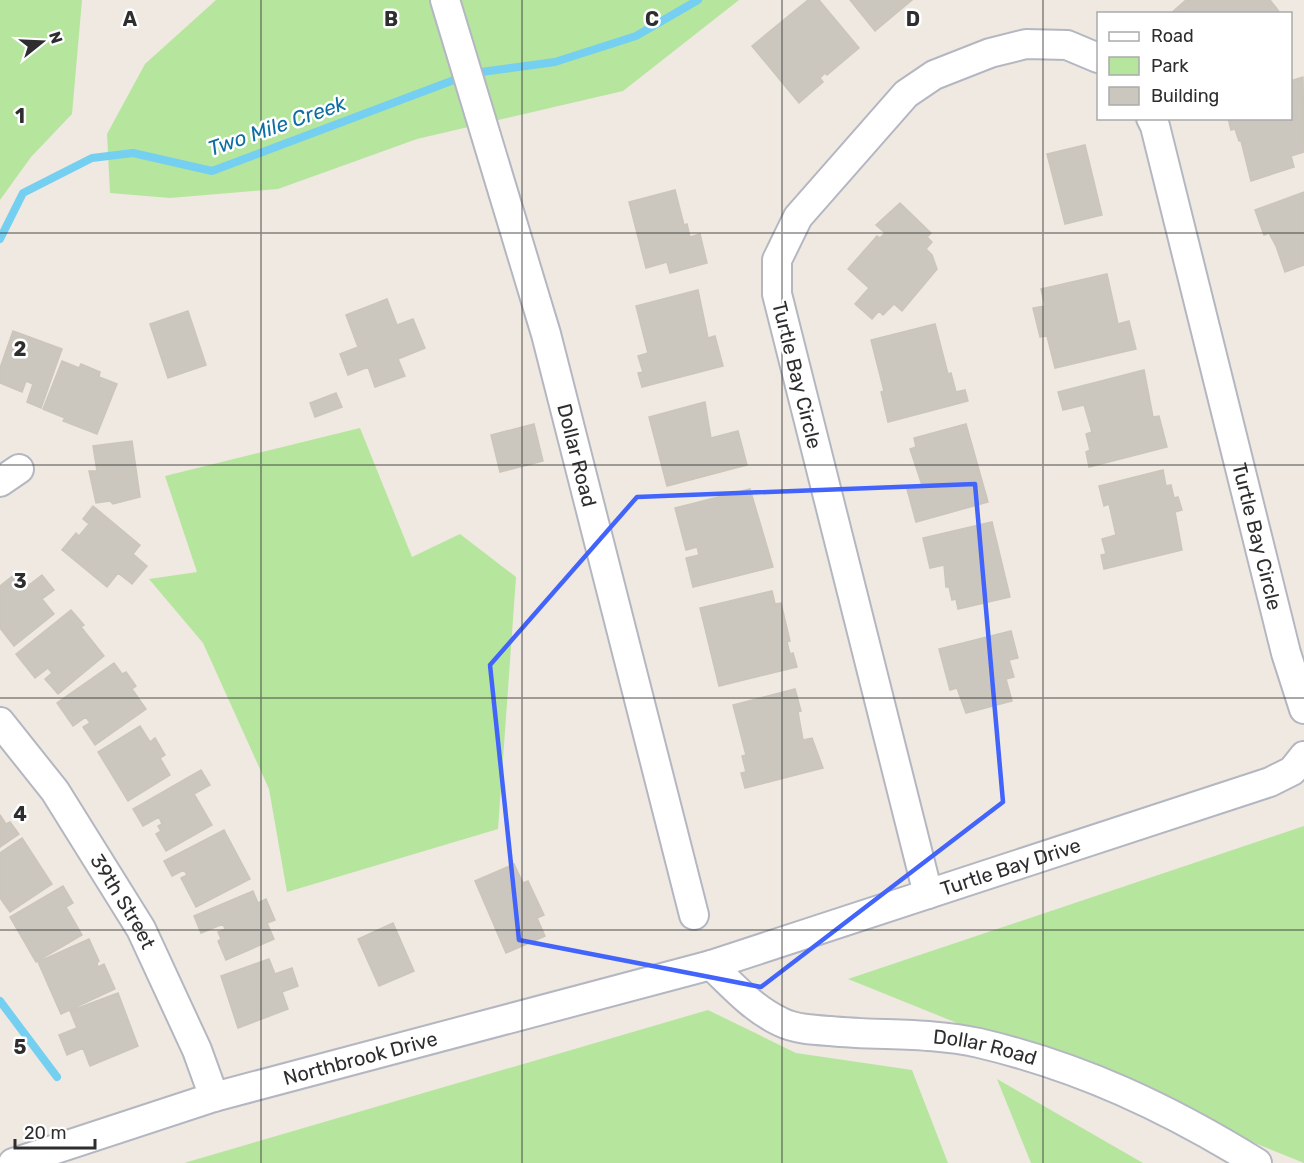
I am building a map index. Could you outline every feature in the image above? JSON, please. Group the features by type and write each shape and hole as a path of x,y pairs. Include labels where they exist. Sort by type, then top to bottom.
{"street":[{"name":"Dollar Road","path":"445,0 546,334 694,915"},
{"name":"Turtle Bay Circle","path":"928,894 777,294 777,260 798,218 906,93 934,75 990,53 1026,44 1067,45 1097,58"},
{"name":"Turtle Bay Circle","path":"1152,120 1286,653 1304,709"},
{"name":"39th Street","path":"0,722 55,791 141,929 197,1050 214,1097"},
{"name":"Turtle Bay Drive","path":"711,965 1270,782 1292,771 1304,756"},
{"name":"Dollar Road","path":"711,965 755,1007 783,1023 815,1030 913,1035 978,1043 1073,1070 1192,1123 1257,1163"},
{"name":"Northbrook Drive","path":"13,1163 214,1097 711,965"}],"highlighted area":[{"path":"975,484 1003,802 761,987 519,940 490,665 637,497"}],"green space":[{"path":"0,0 82,0 72,114 31,157 0,200"},
{"path":"216,0 739,0 623,91 417,139 278,189 170,198 110,193 107,134 145,64"},
{"path":"360,428 412,557 460,534 516,577 498,829 287,892 269,789 203,643 149,579 197,572 165,476"},
{"path":"1304,826 1304,1163 848,979"},
{"path":"708,1010 796,1053 912,1070 948,1163 184,1163"},
{"path":"997,1079 1143,1163 1031,1163"}],"building":[{"path":"808,0 819,0 859,48 827,75 825,73 820,78 823,82 799,103 752,46"},
{"path":"850,0 912,0 875,31"},
{"path":"1186,0 1270,0 1279,12 1172,12"},
{"path":"1303,77 1304,152 1291,156 1294,167 1251,181 1241,141 1235,129 1231,130 1228,120 1292,120 1292,80"},
{"path":"1085,145 1102,215 1065,224 1047,154"},
{"path":"675,190 684,225 687,224 690,237 700,234 707,263 670,273 667,262 646,268 629,202"},
{"path":"1304,192 1304,265 1285,272 1276,246 1269,233 1264,235 1255,210"},
{"path":"900,203 931,233 927,237 932,242 926,249 932,255 937,269 902,311 894,304 883,315 879,311 872,319 855,304 869,288 848,269 877,236 880,238 885,233 876,225"},
{"path":"1107,274 1118,324 1129,321 1136,349 1055,368 1047,336 1040,337 1033,308 1045,306 1041,289"},
{"path":"698,290 708,338 715,336 723,366 642,387 638,373 643,372 638,356 648,353 636,306"},
{"path":"387,299 397,325 413,319 425,348 398,359 405,376 375,387 368,367 348,375 340,354 358,347 346,315"},
{"path":"188,311 206,365 168,378 150,324"},
{"path":"935,324 948,374 951,373 956,392 965,390 968,401 888,422 881,392 884,391 871,340"},
{"path":"13,331 62,349 41,408 27,402 33,384 26,381 22,392 0,383 0,368"},
{"path":"62,361 79,368 81,364 100,372 99,377 117,384 97,434 63,421 65,418 43,409"},
{"path":"1144,370 1153,417 1159,416 1167,447 1089,467 1086,452 1090,450 1086,434 1092,432 1084,405 1063,410 1058,392"},
{"path":"336,393 342,407 315,417 310,403"},
{"path":"705,402 711,438 738,431 747,465 667,486 649,417"},
{"path":"534,424 543,461 500,472 491,435"},
{"path":"966,424 988,502 916,522 907,489 922,485 910,449 916,447 914,438"},
{"path":"132,441 140,497 113,504 110,501 96,503 89,471 97,471 93,446"},
{"path":"1163,470 1166,486 1171,485 1174,498 1178,497 1182,510 1175,512 1182,550 1104,569 1101,555 1106,554 1102,539 1116,535 1109,504 1104,506 1099,486"},
{"path":"750,489 773,567 693,587 686,558 699,555 697,547 686,550 675,508"},
{"path":"93,506 140,545 133,554 147,566 132,584 118,573 107,587 62,550 76,533 79,536 89,524 83,519"},
{"path":"992,522 1010,597 958,609 956,599 952,600 949,587 946,587 944,565 930,568 923,538"},
{"path":"19,571 29,585 42,575 54,590 42,599 54,614 14,646 0,628 0,586"},
{"path":"772,591 775,604 781,603 790,641 787,642 790,654 793,653 797,667 719,686 700,608"},
{"path":"71,610 84,625 81,627 104,656 58,694 45,679 52,673 48,668 35,678 16,654"},
{"path":"1011,631 1018,658 1009,660 1014,677 1006,679 1012,701 966,713 957,688 950,690 939,649"},
{"path":"114,663 122,674 126,672 136,686 132,689 146,709 95,745 83,727 90,723 86,717 73,726 57,703"},
{"path":"795,689 801,711 798,712 803,740 812,738 823,768 745,788 741,773 746,772 742,756 746,755 733,705"},
{"path":"140,726 150,742 155,738 165,755 160,758 170,775 128,801 98,752"},
{"path":"201,770 210,785 194,794 212,825 166,851 156,834 161,831 158,826 162,824 159,817 143,826 133,809"},
{"path":"0,815 6,824 10,822 19,834 0,847"},
{"path":"224,830 250,879 196,907 181,878 187,875 184,870 172,876 164,861"},
{"path":"22,838 52,884 10,912 0,898 0,853"},
{"path":"514,864 523,883 528,881 544,915 537,918 545,936 506,953 475,881"},
{"path":"63,886 73,903 66,907 82,935 36,962 10,917"},
{"path":"253,891 258,903 266,899 275,920 267,923 274,939 226,960 218,941 221,939 218,932 225,929 223,924 201,933 194,916"},
{"path":"393,923 414,971 379,986 358,939"},
{"path":"89,939 99,961 98,967 104,964 115,989 61,1014 38,962"},
{"path":"269,959 275,974 292,968 298,986 282,992 288,1009 238,1028 221,976"},
{"path":"118,993 138,1046 90,1066 83,1048 67,1055 59,1035 77,1028 70,1011"}],"waterway":[{"path":"474,73 555,62 636,36 698,0"},
{"name":"Two Mile Creek","path":"0,239 23,193 92,158 133,153 212,171 454,80"},
{"name":"Two Mile Creek","path":"0,1001 57,1077"}]}
